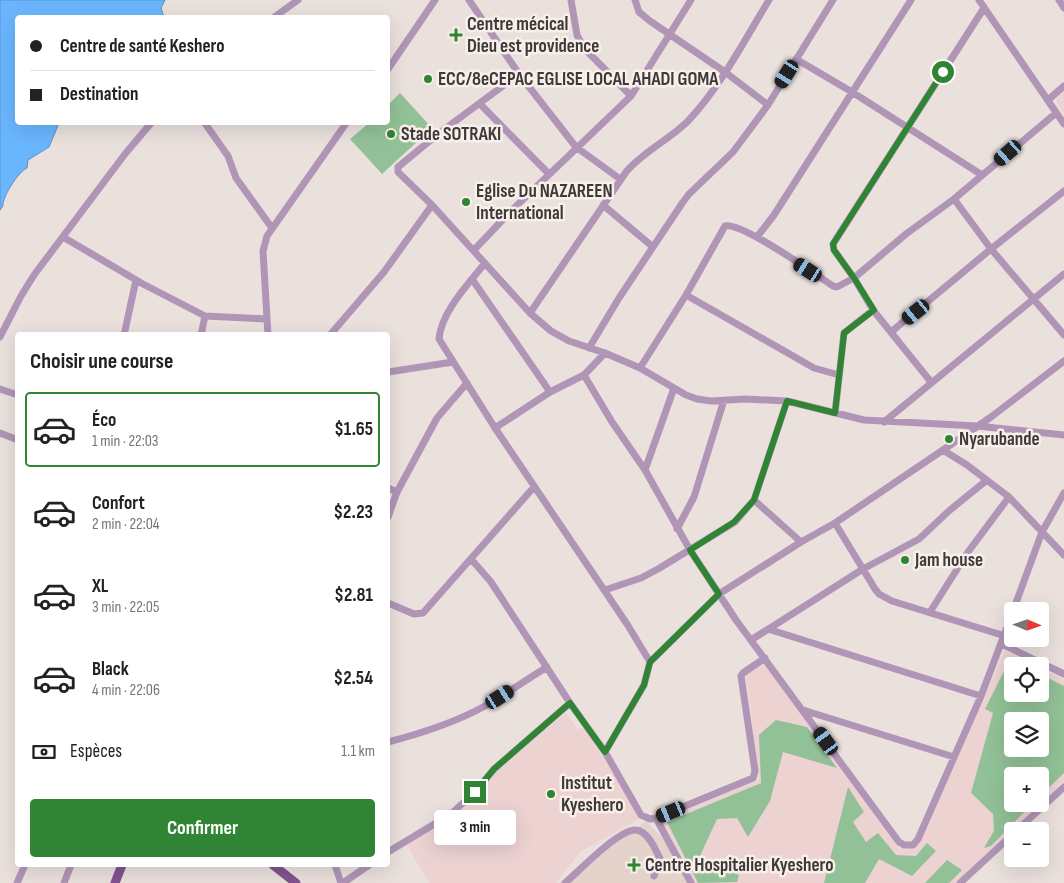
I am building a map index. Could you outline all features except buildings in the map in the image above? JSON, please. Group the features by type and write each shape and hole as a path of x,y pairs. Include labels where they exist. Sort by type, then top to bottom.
{"main road":[{"path":"115,883 121,867"},
{"path":"276,867 296,883"}],"street":[{"path":"277,15 298,0"},
{"path":"390,66 435,0"},
{"path":"469,0 519,74 576,148 620,179"},
{"path":"571,0 577,35 584,48 631,96"},
{"path":"634,0 639,12 669,35 725,72 768,105"},
{"path":"474,250 511,211 631,96 692,0"},
{"path":"530,313 620,179 638,159 671,136 705,102 769,0"},
{"path":"589,348 619,298 689,194 729,157 768,105 833,0"},
{"path":"757,238 774,215 912,0"},
{"path":"979,0 1064,124"},
{"path":"1059,0 1064,8"},
{"path":"931,382 874,310 834,250 833,244 984,8"},
{"path":"796,59 908,126 982,175"},
{"path":"519,74 398,166 398,172 432,205 530,313 551,331 568,341 605,353 640,368 697,399 787,401 864,420 977,426 1064,435"},
{"path":"1048,100 1064,86"},
{"path":"480,104 549,174"},
{"path":"640,368 686,295 724,226 730,225 757,238 834,287 854,278 906,234 954,199 1056,113"},
{"path":"0,337 34,275 121,159 149,125"},
{"path":"206,125 228,156 236,178 272,228"},
{"path":"268,332 264,251 267,236 345,125"},
{"path":"891,332 1064,190"},
{"path":"954,199 991,249 1064,335"},
{"path":"333,332 384,272 432,205"},
{"path":"603,205 653,247"},
{"path":"63,237 136,280 206,316 267,319"},
{"path":"485,263 454,302 439,333 439,339 495,428 650,662"},
{"path":"884,422 1064,274"},
{"path":"472,279 550,392"},
{"path":"125,332 136,280"},
{"path":"686,295 814,368 839,375"},
{"path":"835,413 844,333 874,310"},
{"path":"202,332 206,316"},
{"path":"495,428 550,392 584,375 605,353"},
{"path":"605,752 644,685 650,662 719,594 801,542 835,523 977,426 1064,361"},
{"path":"390,372 452,362"},
{"path":"584,375 612,422 645,470 677,529 719,594 899,842 904,845 913,845 918,840 1004,639"},
{"path":"390,511 397,492 437,418 467,383"},
{"path":"645,470 674,388"},
{"path":"0,389 15,394"},
{"path":"677,529 694,497 724,400"},
{"path":"604,590 650,574 734,522 754,500 787,401"},
{"path":"0,433 15,439"},
{"path":"943,450 1009,497 1064,555"},
{"path":"751,640 863,569 919,539 950,510 987,480"},
{"path":"390,604 414,614 423,613 534,487"},
{"path":"390,489 397,492"},
{"path":"1017,602 1042,532 1064,493"},
{"path":"930,612 968,552 1009,497"},
{"path":"754,500 801,542"},
{"path":"835,523 879,594 892,601 1004,636"},
{"path":"471,559 490,582 570,703 605,752 642,815 650,819 753,778 755,771 742,676 743,673 765,658"},
{"path":"768,629 981,696"},
{"path":"1002,644 1064,674"},
{"path":"390,741 431,728 484,706 547,667"},
{"path":"390,851 451,814 475,792 494,769 570,703"},
{"path":"803,710 954,758"},
{"path":"1026,822 1064,788"},
{"path":"656,818 691,883"},
{"path":"565,883 607,845 636,830 642,832 652,842 660,859 654,876"},
{"path":"960,883 1004,842"},
{"path":"17,883 23,867"},
{"path":"64,883 70,867"},
{"path":"336,867 342,883 366,867"}],"shaded area":[{"path":"1064,92 1064,114 1056,99"},
{"path":"1005,651 1018,657 1004,657 1004,702 1049,702 1049,672 1064,679 1064,781 1049,795 1049,767 1004,767 1004,812 1031,812 1021,822 1004,822 1004,837 955,883 694,883 662,820 759,779 746,675 765,663 900,849 916,848"},
{"name":"Institut Kyeshero","path":"566,713 578,730 584,727 641,818 580,852 556,883 429,883 405,842 455,818 497,771"},
{"name":"Centre Hospitalier Kyeshero","path":"646,821 662,838 689,883 569,883 609,848"}],"green space":[{"name":"Stade SOTRAKI","path":"400,93 432,128 382,174 350,139 367,125 390,125 390,103"},
{"path":"1004,671 1004,702 1049,702 1049,678 1064,686 1064,773 1049,787 1049,767 1004,767 1004,812 1024,812 1014,822 1004,822 1004,833 991,846 984,848 994,831 993,814 971,793 993,713 985,709"},
{"path":"776,720 807,727 837,768 783,752 770,801 748,837 737,818 717,819 699,858 739,875 737,882 698,883 667,822 761,783 759,735"},
{"path":"848,787 864,812 853,822 866,842 878,833 896,855 916,856 927,843 936,851 912,876 879,859 865,883 824,883"},
{"path":"947,860 962,870 949,883 925,883"}],"water":[{"path":"0,0 165,0 161,8 163,15 15,15 15,125 58,125 49,147 28,160 27,168 12,185 0,210"}],"place":[{"name":"Centre mécical Dieu est providence","path":"456,35"},
{"name":"ECC/8eCEPAC EGLISE LOCAL AHADI GOMA","path":"428,79"},
{"name":"Stade SOTRAKI","path":"391,134"},
{"name":"Eglise Du NAZAREEN International","path":"466,202"},
{"name":"Nyarubande","path":"949,439"},
{"name":"Jam house","path":"905,560"},
{"name":"Institut Kyeshero","path":"551,794"},
{"name":"Centre Hospitalier Kyeshero","path":"634,865"}],"route":[{"path":"475,792 494,769 570,703 605,752 644,685 650,662 719,594 690,550 734,522 754,500 787,401 835,413 844,333 874,310 834,250 833,244 943,72"}]}
